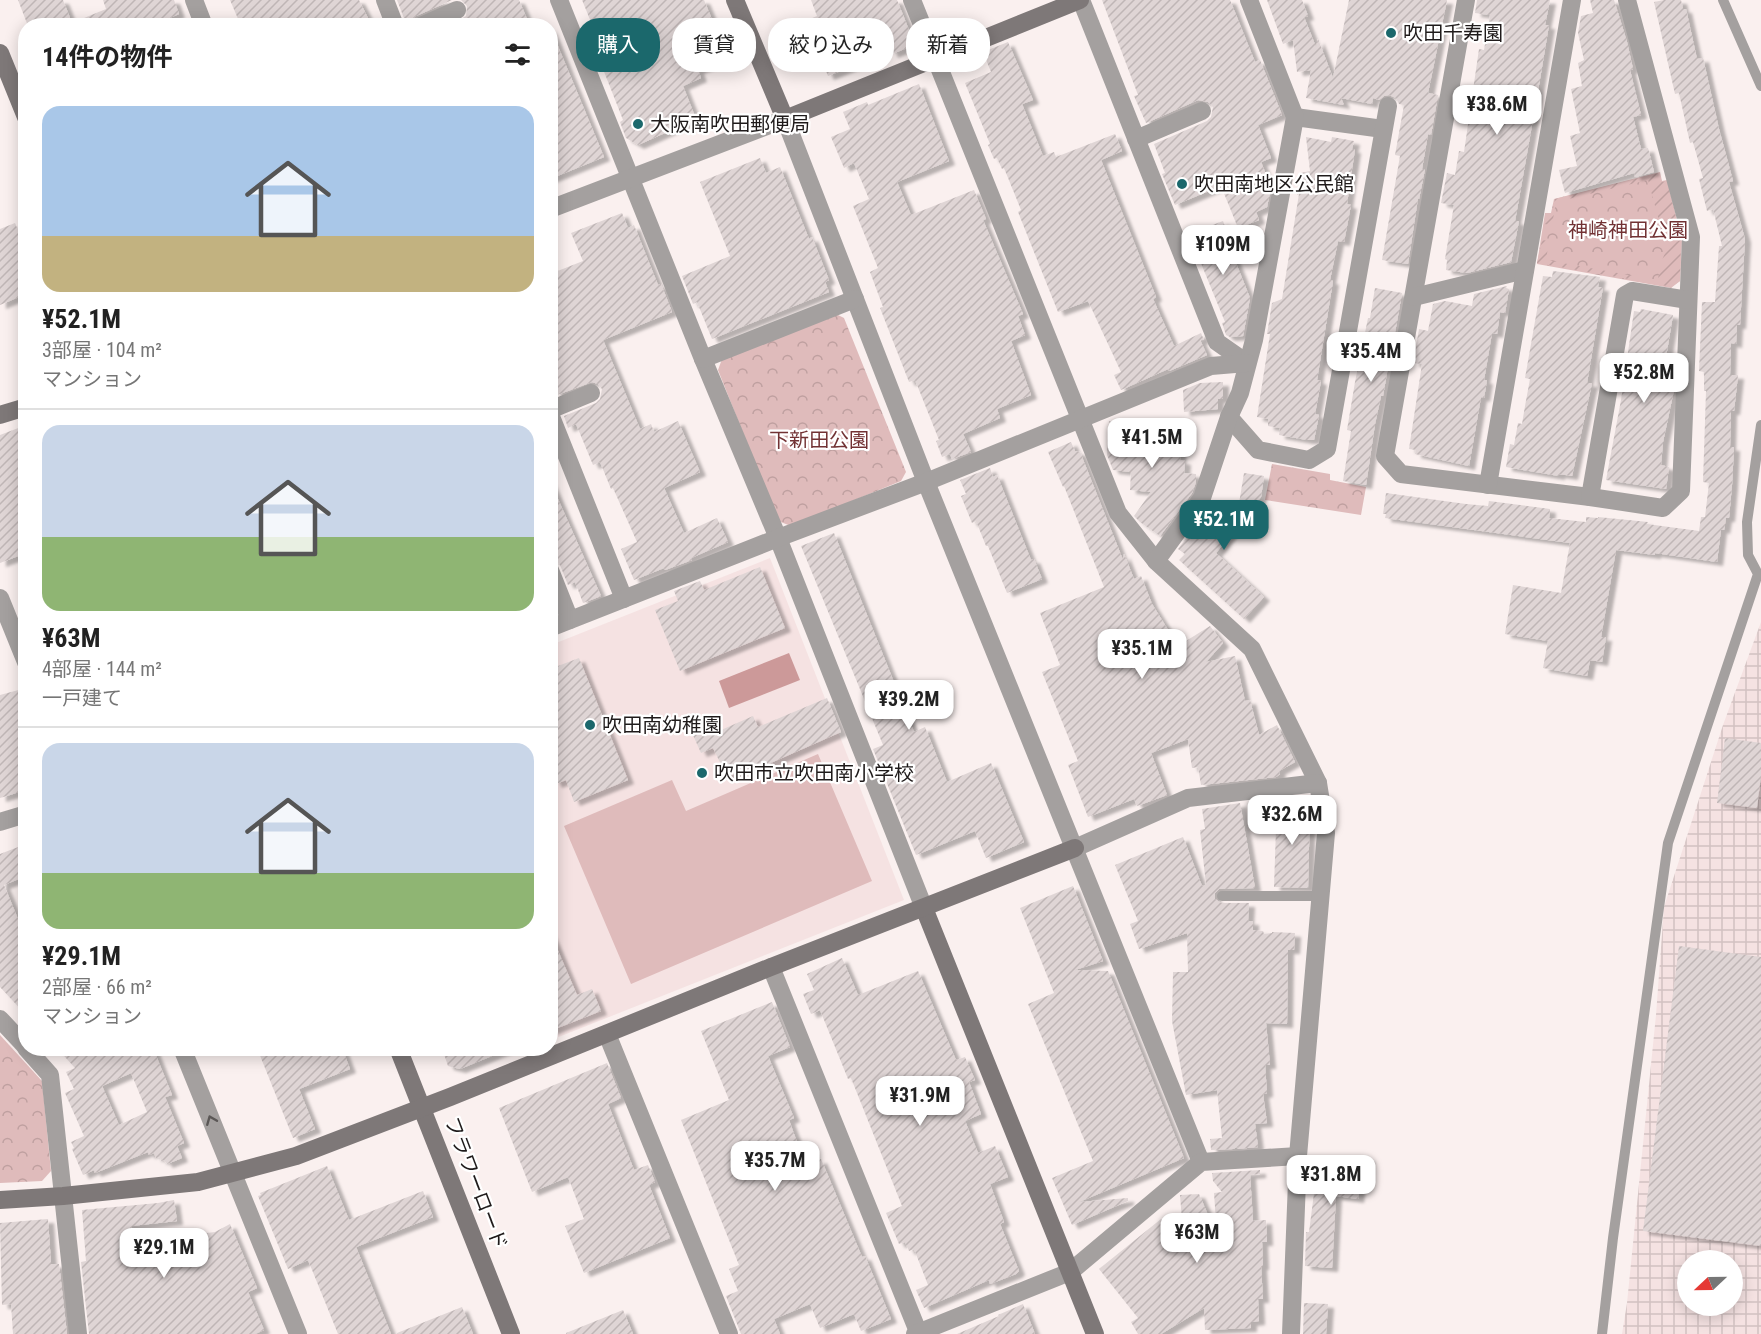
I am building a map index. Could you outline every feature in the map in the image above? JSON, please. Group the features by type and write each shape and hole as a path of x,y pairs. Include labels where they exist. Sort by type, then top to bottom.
{"street":[{"path":"194,0 201,18"},
{"path":"385,0 391,18"},
{"path":"559,0 629,178 778,538 1095,1334"},
{"path":"735,0 785,119 926,482 1201,1162"},
{"path":"912,0 919,18"},
{"path":"990,36 1080,0 1217,342 1247,363"},
{"path":"1156,561 1202,498 1229,417 1240,393 1254,340 1295,117 1249,0"},
{"path":"1466,0 1385,456 1401,474 1663,508 1681,491 1690,237 1628,0"},
{"path":"1488,485 1572,0"},
{"path":"438,18 457,10"},
{"path":"0,52 18,97"},
{"path":"558,206 906,70"},
{"path":"942,72 1118,513 1156,561 1252,649 1318,783 1326,833 1298,1156 1291,1334"},
{"path":"1229,417 1258,450 1309,460 1327,449 1388,106"},
{"path":"1136,139 1202,111"},
{"path":"1295,117 1383,129"},
{"path":"1414,297 1525,270"},
{"path":"1590,497 1625,295 1632,291 1688,300"},
{"path":"703,359 855,299"},
{"path":"558,625 926,482 1211,366 1247,363"},
{"path":"558,408 591,393"},
{"path":"0,414 18,409"},
{"path":"558,432 624,600"},
{"path":"558,590 570,620"},
{"path":"0,598 4,622 18,647"},
{"path":"558,1054 1075,848 1188,798 1318,783"},
{"path":"0,822 18,816"},
{"path":"771,967 918,1333 1070,1272 1201,1162 1298,1156"},
{"path":"0,1019 18,1039"},
{"path":"607,1034 729,1334"},
{"path":"33,1056 50,1075 78,1334"},
{"path":"185,1056 298,1334"},
{"name":"フラワーロード","path":"401,1056 511,1334"},
{"path":"0,1200 198,1182 232,1174 296,1156 552,1056"}],"lane":[{"path":"1723,0 1761,86"},
{"path":"1602,1334 1613,1238 1668,843 1760,575 1748,555 1747,522 1761,425"},
{"path":"1222,896 1321,896"}],"shaded area":[{"name":"吹田市立吹田南小学校","path":"770,558 904,900 558,1037 558,642"},
{"path":"1761,622 1761,1334 1622,1334 1656,1015 1664,907 1723,725"},
{"path":"789,653 800,680 729,708 719,681"}],"green space":[{"name":"神崎神田公園","path":"1660,172 1662,181 1667,180 1682,241 1680,281 1671,288 1537,264 1545,213 1551,213 1554,199"},
{"path":"1659,173 1662,182 1667,181 1679,228 1673,229 1674,233 1664,239 1648,180 1556,202 1552,225 1544,224 1546,213 1552,214 1555,199"},
{"path":"1542,240 1549,241 1546,260 1634,276 1634,280 1537,263"},
{"path":"1681,240 1680,281 1671,287 1657,284 1666,252 1674,243"},
{"name":"下新田公園","path":"836,314 844,318 906,472 901,481 791,526 778,521 718,370 722,359"},
{"path":"1272,464 1330,474 1330,480 1366,487 1361,515 1265,500"},
{"path":"818,754 872,881 631,984 564,826 672,780 686,811"},
{"path":"0,1035 42,1081 51,1171 42,1181 0,1183"}],"building":[{"path":"18,0 63,0 70,18 25,18"},
{"path":"103,0 174,0 179,14 170,18 84,18 106,9"},
{"path":"230,0 359,0 368,18 238,18"},
{"path":"397,0 452,0 414,18 404,18"},
{"path":"461,0 519,0 527,18 463,18 466,16 467,6"},
{"path":"582,0 704,0 711,18 672,18 672,72 699,72 701,78 683,86 696,119 638,145 626,138 620,122 623,120 604,72 660,72 660,18 589,18"},
{"path":"811,0 897,0 906,22 906,48 894,53 894,18 812,18 817,16"},
{"path":"1102,0 1230,0 1255,62 1260,60 1282,115 1258,125 1271,158 1261,162 1271,187 1267,207 1256,212 1259,220 1238,228 1221,186 1175,205 1162,174 1165,173 1154,144 1207,121 1211,117 1213,107 1208,102 1198,100 1146,123 1134,96 1138,95"},
{"path":"1267,0 1302,0 1308,16 1304,17 1316,47 1318,39 1333,78 1349,0 1447,0 1428,93 1438,95 1431,135 1428,134 1422,169 1425,169 1408,264 1382,260 1400,156 1395,155 1404,105 1399,104 1396,98 1389,95 1379,100 1373,98 1372,104 1341,98 1344,105 1306,98 1311,70 1297,72 1293,40 1283,44"},
{"path":"1477,0 1550,0 1545,25 1549,25 1515,221 1519,221 1511,262 1467,273 1446,270 1447,260 1445,259 1454,205 1441,203 1447,173 1455,175 1459,151 1464,152 1479,49 1484,50 1490,15 1475,13"},
{"path":"1590,0 1614,0 1627,42 1633,69 1630,70 1641,115 1633,117 1641,149 1648,148 1654,172 1635,177 1634,173 1565,193 1559,170 1577,166 1570,136 1580,133 1571,89 1582,86 1578,63 1584,60 1578,33 1581,16 1593,13"},
{"path":"1681,0 1683,9 1686,9 1697,59 1703,58 1733,181 1729,182 1745,239 1740,325 1737,325 1736,344 1731,343 1730,375 1738,375 1734,411 1731,411 1730,447 1734,447 1729,518 1726,518 1724,530 1721,529 1717,562 1616,550 1601,637 1606,637 1602,662 1590,660 1587,676 1543,668 1548,641 1505,634 1513,585 1561,593 1570,543 1385,518 1386,514 1383,514 1386,493 1466,504 1488,506 1489,501 1550,509 1549,518 1586,522 1586,517 1598,517 1648,522 1647,524 1699,531 1701,517 1705,517 1709,483 1703,482 1706,391 1704,391 1704,372 1699,371 1702,302 1715,302 1719,246 1722,246 1713,209 1707,211 1699,179 1703,178 1693,142 1690,143 1679,93 1675,94 1654,2"},
{"path":"1008,42 1033,100 1022,104 1043,156 1054,152 1056,157 1115,134 1122,151 1101,160 1156,297 1153,299 1174,346 1201,333 1204,340 1200,340 1207,355 1121,390 1114,375 1121,372 1088,301 1058,312 1018,212 1021,210 1004,168 1002,169 997,158 994,159 965,83 991,72 990,49"},
{"path":"558,46 604,157 558,176"},
{"path":"826,72 838,72 828,76"},
{"path":"919,84 949,161 897,182 911,215 974,190 986,219 983,220 1023,314 1018,316 1025,335 1011,341 1031,395 997,409 1000,418 963,434 971,452 952,459 950,454 942,457 936,441 939,440 915,380 909,382 880,308 883,307 870,272 878,268 853,206 869,199 854,163 844,168 831,137 850,129 843,112 867,102 868,105"},
{"path":"1306,137 1331,142 1332,137 1354,141 1352,149 1355,149 1347,204 1351,205 1344,242 1338,241 1330,280 1333,281 1317,380 1321,381 1315,414 1319,415 1314,440 1279,435 1280,428 1268,426 1268,419 1257,417 1270,334 1267,334 1272,303 1282,299 1301,173 1310,171"},
{"path":"760,158 766,173 780,167 809,239 812,237 829,280 825,282 829,292 712,339 697,302 693,304 682,276 730,256 700,182"},
{"path":"622,213 628,228 634,225 658,285 661,284 672,312 603,340 640,429 651,424 654,432 678,421 700,472 664,488 684,533 717,518 728,542 691,558 692,560 634,580 621,549 637,542 600,462 593,465 576,424 568,428 564,416 596,403 600,399 602,389 598,384 592,382 558,395 558,271 583,261 571,233"},
{"path":"1223,221 1233,247 1230,248 1250,298 1243,336 1226,335 1222,323 1225,322 1189,234"},
{"path":"15,223 18,230 18,297 0,305 0,229"},
{"path":"1553,271 1600,277 1598,287 1603,287 1587,383 1592,383 1572,476 1506,467 1510,444 1514,445 1518,423 1522,424 1530,379 1525,378 1543,276 1552,277"},
{"path":"1507,286 1506,288 1509,289 1505,313 1500,312 1497,334 1492,333 1484,380 1487,380 1484,398 1481,397 1469,466 1415,454 1416,450 1409,449 1422,364 1413,363 1419,329 1428,331 1433,304 1445,301 1472,306 1474,294"},
{"path":"1375,288 1402,293 1383,396 1381,396 1375,424 1366,485 1343,481 1351,431 1347,430"},
{"path":"1641,309 1673,315 1666,357 1675,359 1674,390 1663,442 1661,465 1669,467 1666,489 1606,480 1634,311 1640,312"},
{"path":"1223,382 1223,399 1218,399 1218,409 1184,412 1183,390 1200,383"},
{"path":"1109,421 1182,428 1180,460 1185,461 1184,473 1196,474 1196,482 1192,493 1160,536 1134,516 1151,492 1130,490 1131,472 1113,470 1107,455"},
{"path":"18,428 18,556 0,563 0,435"},
{"path":"1071,442 1075,451 1080,452 1123,560 1124,554 1134,579 1141,576 1152,604 1178,646 1210,626 1223,643 1206,662 1235,656 1245,701 1250,700 1259,735 1277,725 1295,762 1279,771 1280,774 1276,777 1201,785 1198,767 1192,768 1188,739 1151,753 1167,795 1137,806 1134,799 1088,817 1068,765 1078,761 1042,672 1060,665 1040,613 1104,587 1048,452"},
{"path":"990,468 993,477 997,475 1031,560 1034,559 1042,579 1007,593 988,546 986,546 976,521 972,523 961,496 966,494 960,480"},
{"path":"1244,473 1264,476 1261,497 1216,553 1264,597 1244,619 1179,560 1185,554 1178,549 1206,512 1218,522 1228,509 1237,516"},
{"path":"558,499 601,596 583,603 575,582 568,585 558,563"},
{"path":"834,533 914,732 925,727 947,782 991,763 1024,842 986,858 975,831 916,855 873,749 883,745 801,546"},
{"path":"760,567 785,628 680,671 655,610 678,601 674,591 700,581 704,590"},
{"path":"579,658 628,780 574,802 566,780 558,783 558,666"},
{"path":"18,690 18,792 0,798 0,695"},
{"path":"827,698 841,732 766,765 751,770 750,767 727,777 713,748 701,753 692,733 709,726 712,734 753,716 758,727"},
{"path":"1725,738 1761,743 1761,775 1757,808 1717,803"},
{"path":"1284,798 1289,806 1310,807 1308,888 1274,887 1277,799"},
{"path":"1240,803 1255,888 1219,889 1215,893 1215,899 1221,903 1249,903 1248,921 1253,921 1253,930 1263,931 1264,934 1295,933 1294,950 1288,950 1287,1024 1266,1023 1270,1065 1265,1065 1267,1093 1263,1094 1267,1123 1255,1124 1258,1147 1237,1149 1240,1146 1233,1149 1211,1150 1210,1139 1222,1138 1217,1090 1186,1095 1172,1021 1173,972 1188,972 1187,933 1139,949 1130,924 1138,921 1115,865 1183,837 1202,886 1206,885 1200,830 1205,829 1202,809"},
{"path":"18,847 18,879 4,885 18,919 18,1006 0,987 0,854"},
{"path":"1073,886 1103,961 1075,970 1108,971 1184,1158 1079,1202 1128,1198 1128,1201 1072,1225 1052,1178 1093,1161 1028,1004 1054,993 1020,908"},
{"path":"1679,946 1761,957 1761,1246 1643,1231"},
{"path":"558,951 577,995 592,989 601,1011 558,1028"},
{"path":"842,958 858,995 918,971 956,1060 965,1057 975,1080 969,1082 981,1114 965,1121 978,1153 995,1146 1008,1177 990,1184 1004,1222 1000,1224 1019,1271 1016,1274 990,1284 989,1280 924,1308 916,1290 928,1285 914,1249 909,1251 905,1242 899,1244 886,1213 902,1206 851,1078 848,1079 820,1010 811,1014 803,994 814,990 807,974"},
{"path":"772,1002 790,1047 768,1056 794,1118 789,1120 802,1156 811,1153 814,1162 821,1159 891,1319 861,1331 854,1314 820,1328 810,1304 774,1319 780,1334 741,1334 726,1296 738,1291 729,1269 739,1265 681,1120 729,1100 701,1031"},
{"path":"64,1056 156,1056 172,1095 165,1097 184,1143 177,1146 182,1158 167,1164 164,1160 161,1161 160,1157 156,1158 154,1153 149,1155 148,1152 95,1173 94,1170 83,1175 71,1142 84,1136 65,1093 74,1089 66,1072 75,1068","holes":["131,1073 147,1112 119,1125 102,1086"]},
{"path":"260,1056 345,1056 350,1069 299,1089 315,1129 293,1138"},
{"path":"445,1056 492,1056 460,1069 448,1066"},
{"path":"607,1063 621,1098 608,1104 634,1170 648,1165 655,1182 649,1185 670,1238 584,1273 565,1226 584,1219 568,1177 532,1192 499,1108"},
{"path":"1343,1155 1369,1158 1366,1178 1361,1177 1358,1199 1336,1196 1332,1268 1305,1266 1306,1232 1309,1232 1318,1162 1342,1165"},
{"path":"327,1166 349,1220 423,1191 433,1217 356,1247 391,1334 338,1334 308,1260 288,1269 258,1196 261,1195 260,1193"},
{"path":"1260,1170 1260,1174 1250,1175 1253,1221 1266,1220 1267,1242 1262,1242 1263,1266 1261,1266 1263,1299 1258,1299 1259,1321 1251,1322 1251,1328 1205,1330 1204,1308 1161,1334 1138,1334 1131,1322 1138,1318 1099,1269 1161,1219 1184,1246 1180,1195 1199,1194 1217,1236 1214,1193 1222,1192 1213,1181 1212,1173"},
{"path":"174,1200 177,1221 131,1226 136,1265 177,1260 175,1237 215,1232 230,1224 257,1288 248,1292 264,1330 255,1334 89,1334 81,1262 86,1261 82,1210"},
{"path":"48,1219 51,1264 59,1264 67,1334 13,1334 11,1304 2,1305 0,1223"},
{"path":"1304,1303 1328,1304 1326,1334 1303,1334"},
{"path":"1023,1304 1035,1334 957,1334 999,1316"},
{"path":"462,1307 473,1334 397,1334 397,1333"},
{"path":"623,1310 633,1334 566,1334 566,1333"}],"place":[{"name":"吹田千寿園","path":"1391,33"},
{"name":"大阪南吹田郵便局","path":"638,124"},
{"name":"吹田南地区公民館","path":"1182,184"},
{"name":"吹田南幼稚園","path":"590,725"},
{"name":"吹田市立吹田南小学校","path":"702,773"}]}
